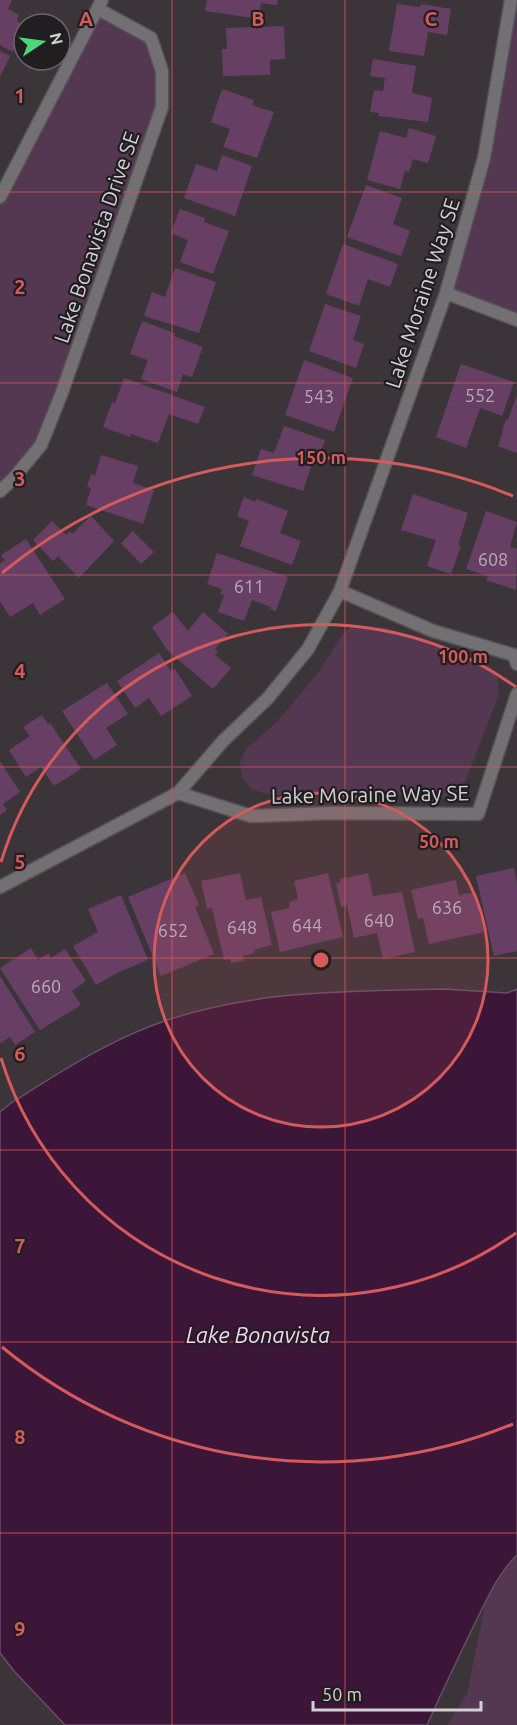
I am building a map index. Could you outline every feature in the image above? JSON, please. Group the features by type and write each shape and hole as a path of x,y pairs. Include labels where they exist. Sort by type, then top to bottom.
{"street":[{"name":"Lake Moraine Way SE","path":"0,887 178,793 223,741 268,698 308,649 340,591 446,293 484,158 511,0"},
{"name":"Lake Bonavista Drive SE","path":"0,197 100,4 151,38 162,71 162,106 61,395 41,445 13,479 0,490"},
{"path":"446,293 517,320"},
{"path":"340,591 433,631 514,655 517,664"},
{"name":"Lake Moraine Way SE","path":"178,793 251,816 333,813 478,814 517,694"}],"shaded area":[{"path":"511,0 517,0 517,320 446,293 484,158"},
{"path":"98,9 151,38 162,107 41,445 0,491 0,197 65,72 72,72 72,59"},
{"path":"353,625 387,628 487,663 498,678 498,697 462,790 440,798 389,795 272,795 253,790 242,778 240,763 245,750 276,723 317,674 343,634"},
{"path":"517,1555 517,1725 447,1725 467,1694 486,1601 509,1563"}],"water":[{"name":"Lake Bonavista","path":"444,989 507,993 517,989 517,1555 499,1577 490,1594 427,1725 65,1725 0,1653 0,1112 97,1051 151,1026 186,1014 222,1005 295,995"}],"building":[{"path":"0,0 12,0 8,9 14,12 12,51 0,45"},
{"path":"207,0 278,0 277,5 261,3 259,19 205,11"},
{"path":"397,4 420,7 421,4 451,9 447,35 428,32 424,56 389,51"},
{"path":"284,26 285,59 270,60 270,75 223,76 222,49 227,49 226,28"},
{"path":"0,51 10,56 0,77"},
{"path":"373,59 416,66 412,93 432,98 428,122 378,116 379,113 370,112 374,90 383,91 385,78 370,76"},
{"path":"222,89 254,100 252,105 274,112 257,158 223,147 230,129 211,122"},
{"path":"409,128 436,136 428,163 413,159 409,172 405,171 400,189 367,180 380,131 406,138"},
{"path":"222,155 252,166 235,216 184,198 196,164 217,171"},
{"path":"366,185 402,198 393,224 410,231 401,256 347,237"},
{"path":"180,209 205,218 204,222 229,231 213,274 180,262 188,240 171,233"},
{"path":"343,244 398,264 390,287 368,279 359,306 326,294"},
{"path":"175,268 216,282 199,333 144,316 152,292 165,297"},
{"path":"325,304 361,316 353,340 364,344 356,368 309,351"},
{"path":"142,321 175,333 174,336 203,347 192,377 183,374 177,392 141,379 148,360 130,354"},
{"path":"304,360 353,378 334,432 285,415"},
{"path":"461,364 514,382 502,416 480,408 466,448 436,437"},
{"path":"124,378 205,407 198,424 169,414 158,443 131,434 130,437 103,427"},
{"path":"517,395 517,453 498,446 506,419 508,420"},
{"path":"284,426 325,440 316,465 312,464 303,491 252,475 261,449 274,453"},
{"path":"101,455 138,466 133,483 154,490 143,524 86,505 91,488 87,487 91,474 95,476"},
{"path":"413,494 468,513 458,545 461,546 451,574 427,566 436,540 401,530"},
{"path":"244,497 288,511 280,533 301,541 292,565 240,546 249,521 237,516"},
{"path":"486,511 517,522 510,547 517,549 516,590 486,580 488,576 466,569"},
{"path":"91,516 114,541 79,578 58,556 53,561 33,540 52,521 66,535 70,531 72,534"},
{"path":"133,531 154,552 141,564 121,543"},
{"path":"26,539 65,599 40,615 33,603 10,617 0,601 0,564 5,560 1,555"},
{"path":"217,553 288,577 276,611 252,600 244,621 218,612 224,595 220,594 222,589 207,584"},
{"path":"173,612 188,631 203,612 228,634 215,649 218,652 215,655 231,668 213,689 168,651 152,627"},
{"path":"159,653 171,671 175,669 192,696 161,716 149,698 135,708 117,681"},
{"path":"107,683 128,714 106,728 117,745 94,760 62,711"},
{"path":"42,715 48,724 50,723 81,769 54,786 41,767 26,777 9,750 30,736 23,727"},
{"path":"0,761 20,792 3,804 7,810 0,815"},
{"path":"514,868 517,883 517,951 494,956 476,876"},
{"path":"185,873 199,905 195,907 214,954 161,976 128,897"},
{"path":"240,873 246,900 261,897 272,945 243,956 244,961 231,963 230,959 224,960 212,908 207,909 201,881"},
{"path":"328,873 343,937 280,952 271,912 290,908 289,902 298,899 294,881"},
{"path":"368,873 373,896 402,892 415,952 383,959 377,933 354,938 347,905 341,907 336,883 341,882 340,879"},
{"path":"456,880 459,895 475,892 484,932 429,944 423,918 418,919 411,890"},
{"path":"121,895 148,960 96,985 73,946 98,932 88,909"},
{"path":"31,948 38,960 49,953 51,958 65,949 86,981 72,991 81,1005 40,1030 0,968"},
{"path":"0,976 35,1032 15,1045 10,1037 0,1043"}]}
